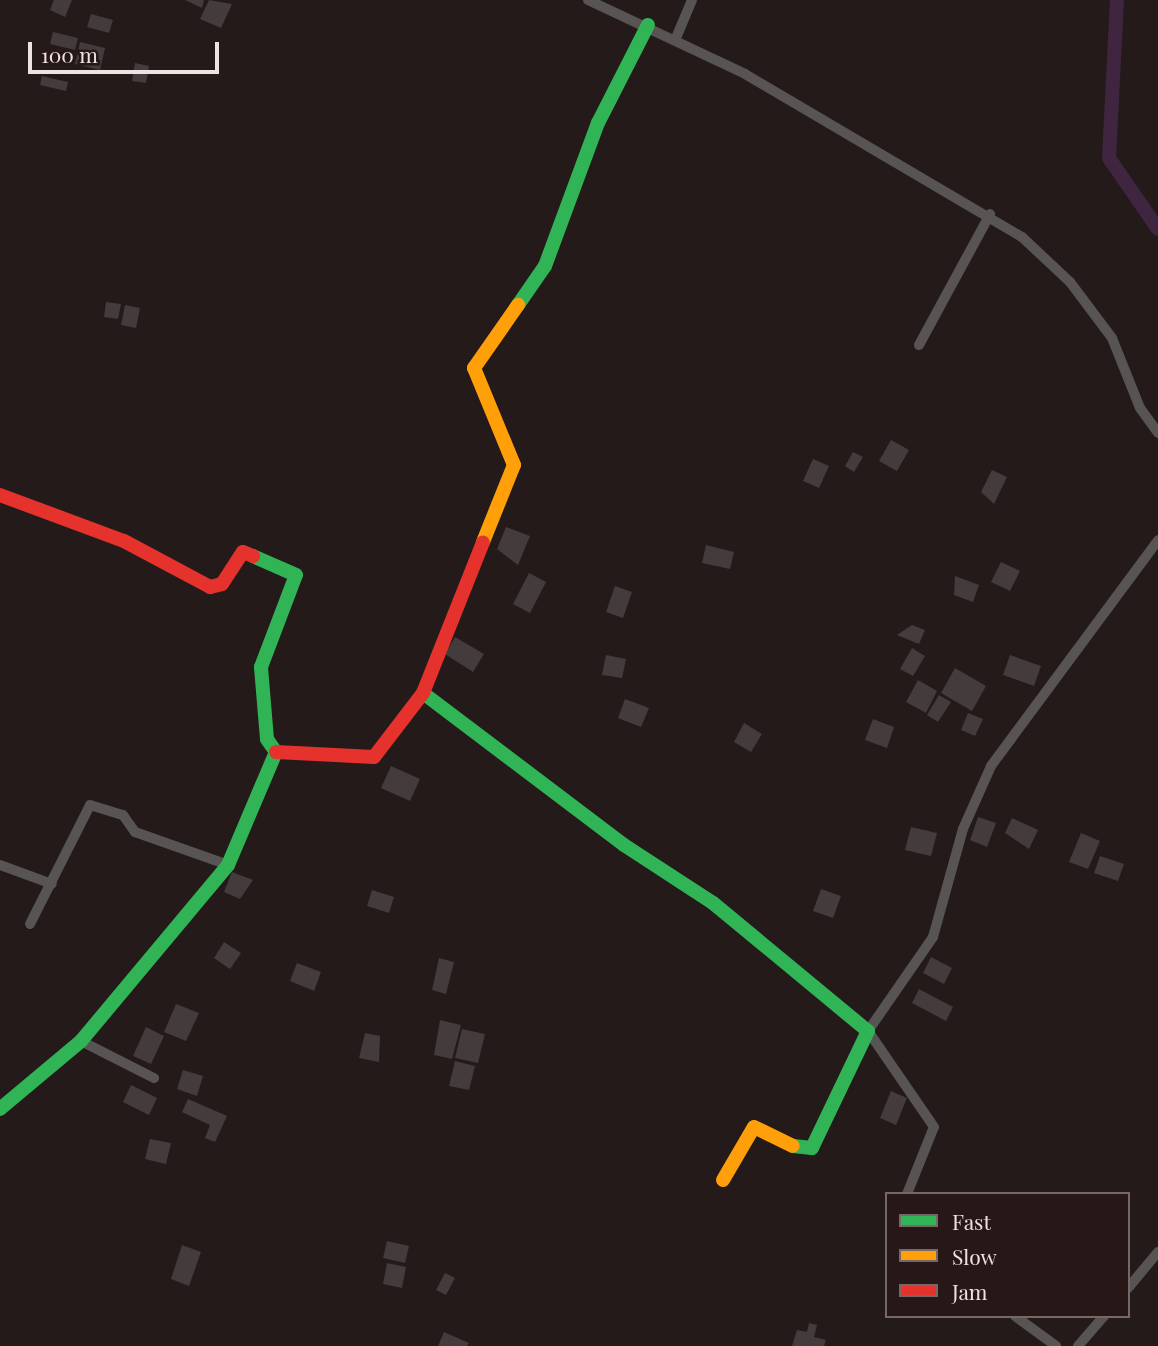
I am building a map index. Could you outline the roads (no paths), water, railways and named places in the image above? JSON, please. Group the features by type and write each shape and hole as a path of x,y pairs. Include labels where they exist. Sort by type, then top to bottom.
{"street":[{"path":"588,0 676,38 990,214 1070,282 1112,338 1140,408 1158,433"},
{"path":"676,38 692,0"},
{"path":"276,752 374,757 423,693 514,465 474,368 545,266 598,122 648,25"},
{"path":"919,345 990,214"},
{"path":"0,495 124,541 209,587 222,584 243,552 290,567 294,582 261,667 267,739 276,752"},
{"path":"723,1180 754,1127 803,1151 812,1147 869,1031 933,937 963,829 991,766 1158,540"},
{"path":"423,693 624,845 713,903 869,1031 934,1128 908,1192"},
{"path":"0,1109 81,1041 228,865 276,752"},
{"path":"30,925 90,805 123,816 135,832 228,865"},
{"path":"0,866 52,884"},
{"path":"81,1041 154,1078"},
{"path":"1130,1286 1158,1252"},
{"path":"1017,1318 1056,1346"},
{"path":"1078,1346 1102,1318"}],"waterway":[{"path":"1117,0 1109,158 1158,229"}]}
